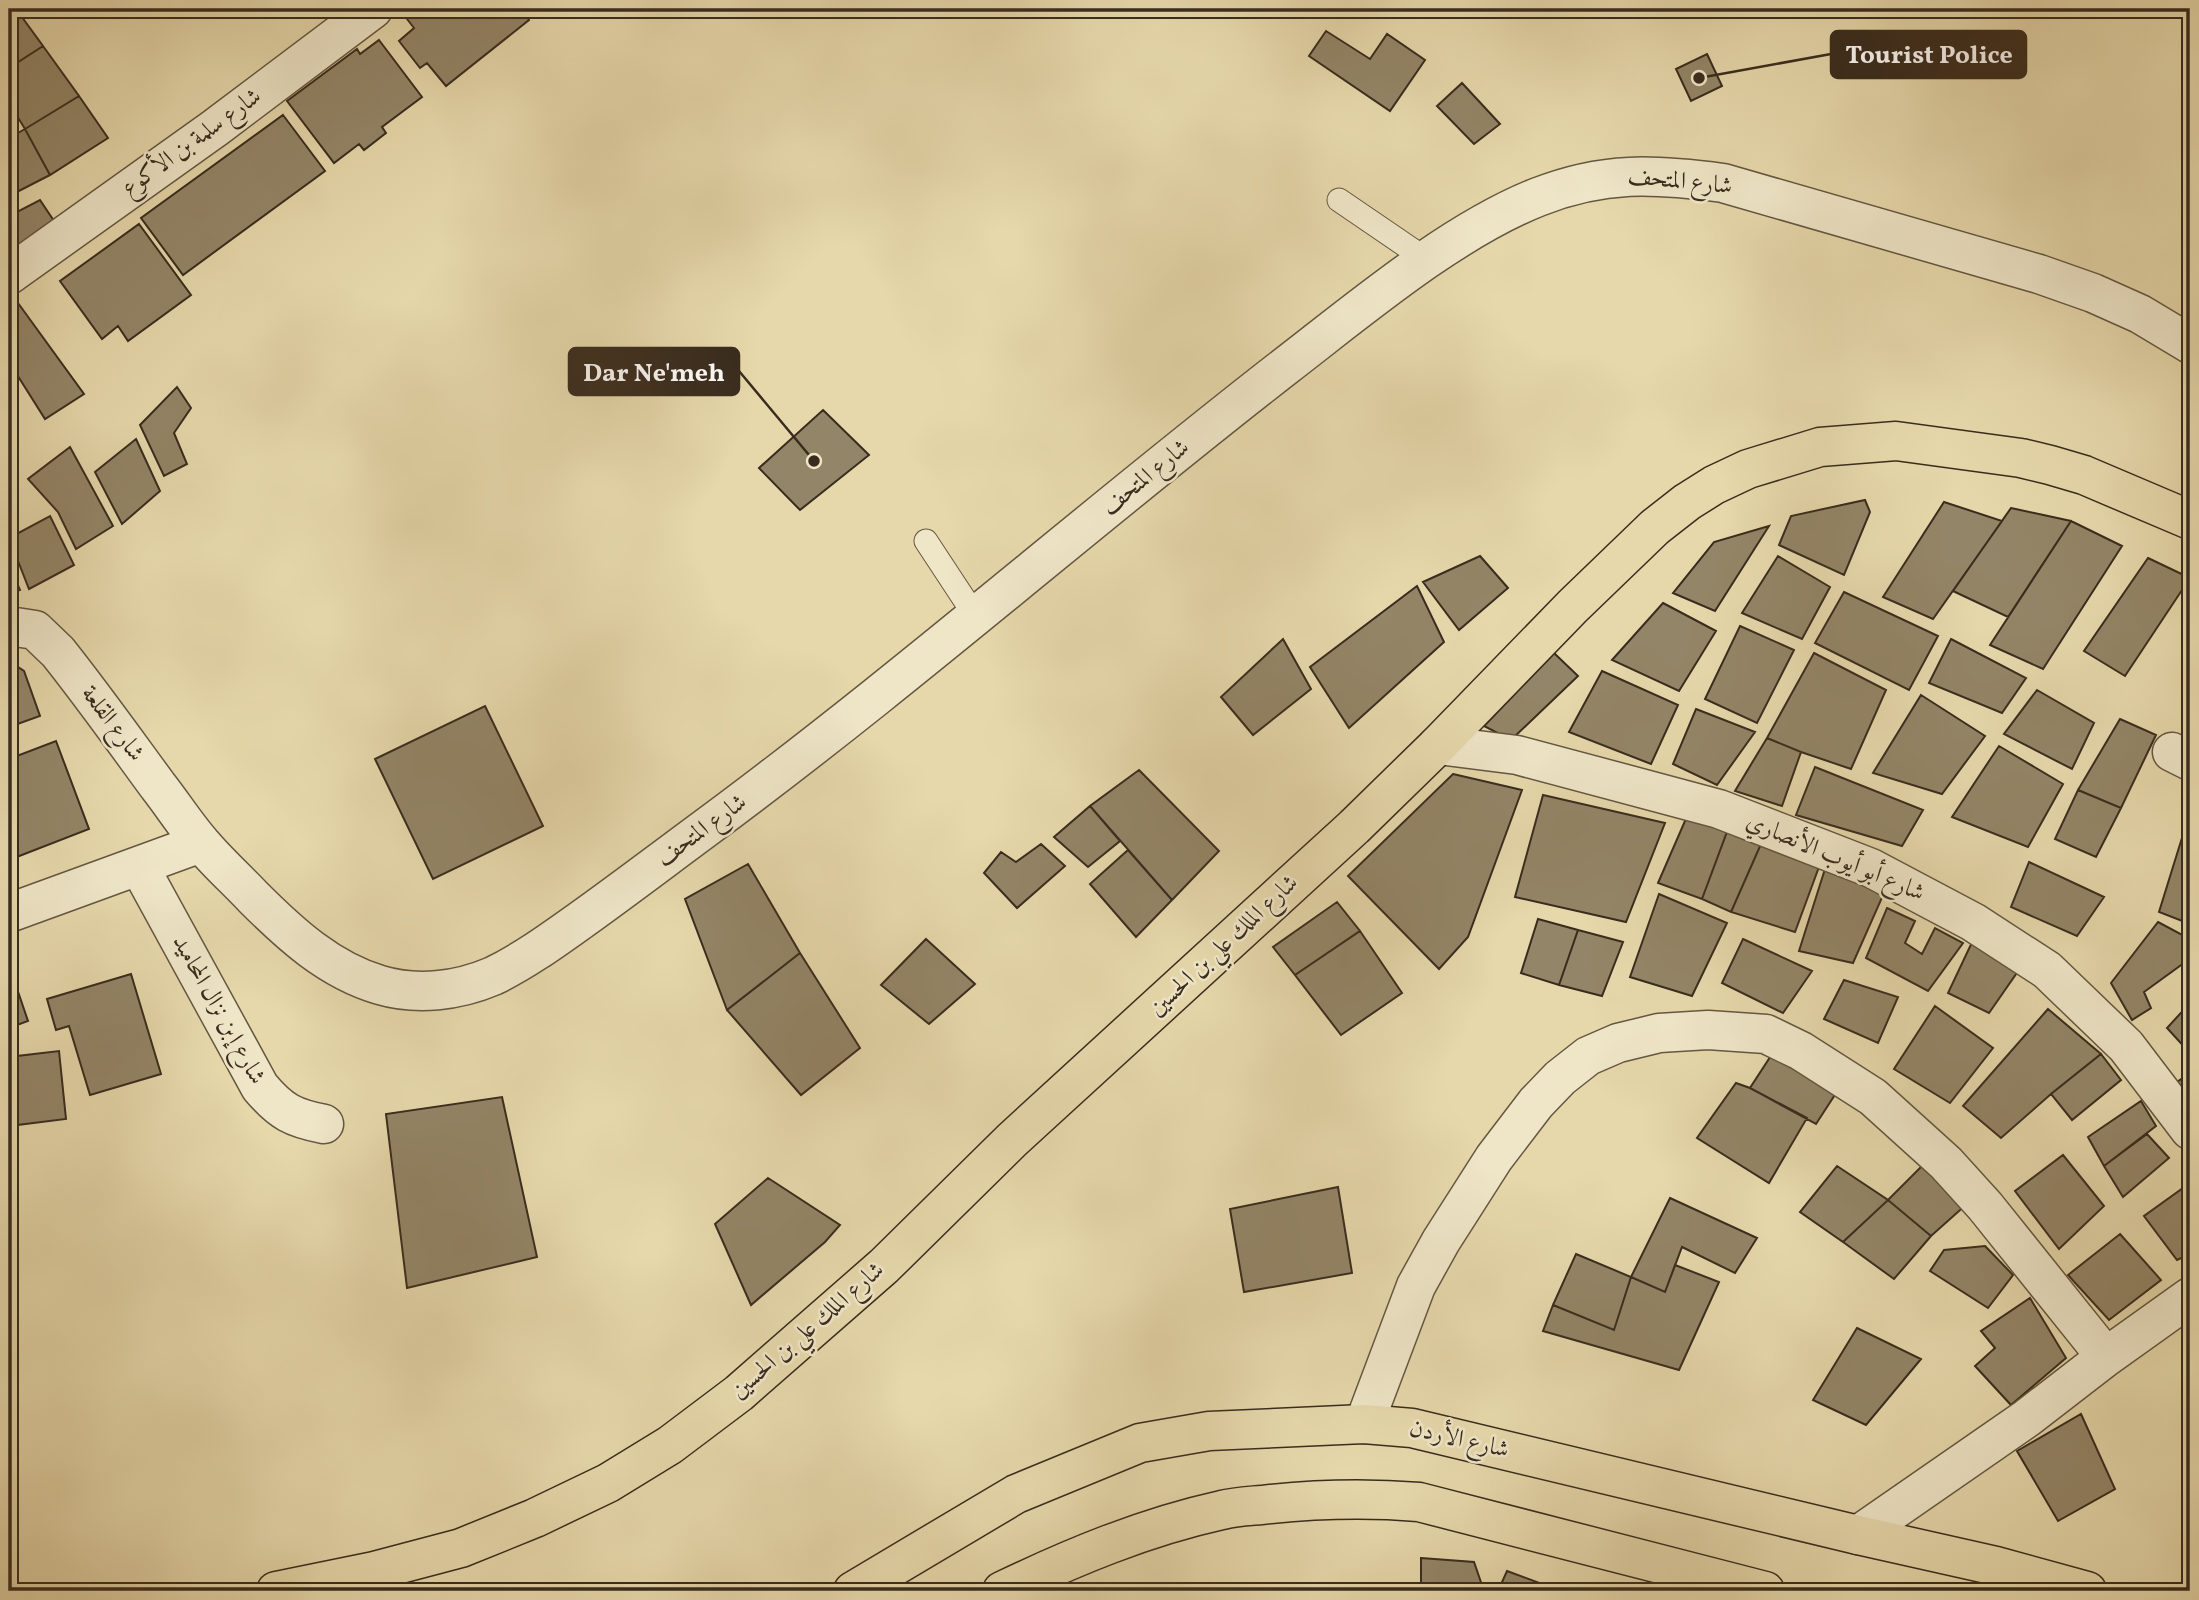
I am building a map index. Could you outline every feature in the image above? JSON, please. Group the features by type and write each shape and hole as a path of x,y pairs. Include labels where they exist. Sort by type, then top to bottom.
{"main road":[{"name":"شارع الملك علي بن الحسين","path":"276,1591 374,1571 461,1548 535,1518 608,1483 670,1445 739,1393 884,1266 1012,1140 1240,933 1438,745 1573,606 1655,527 1714,485 1748,469 1820,447 1896,442 2021,458 2084,475 2190,520"},
{"name":"شارع الأردن","path":"853,1591 1016,1494 1140,1443 1209,1431 1364,1424 1412,1428 1996,1566 2087,1591"},
{"path":"1002,1591 1077,1555 1158,1526 1225,1509 1331,1499 1377,1498 1419,1502 1765,1591"}],"street":[{"name":"شارع سلمة بن الأكوع","path":"9,275 215,128 373,9"},
{"name":"شارع المتحف","path":"201,843 288,932 330,962 382,986 430,992 467,986 496,974 540,949 753,793 976,617 1233,407 1427,260 1517,206 1569,186 1618,176 1685,178 1723,183 1783,198 2039,274 2093,293 2128,309 2190,344"},
{"name":"شارع القلعة","path":"9,626 35,630 58,652 201,843"},
{"name":"شارع أبو أيوب الأنصاري","path":"1438,745 1517,755 1719,809 1778,830 1881,873 1973,922 2047,970 2126,1046 2190,1130"},
{"path":"9,913 201,843"},
{"name":"شارع إبن نزال المحاميد","path":"139,866 260,1087 273,1103 288,1114 324,1124"},
{"path":"1364,1424 1416,1286 1494,1157 1536,1103 1560,1078 1588,1056 1618,1043 1659,1033 1708,1030 1766,1034 1784,1041 1873,1097 1946,1163 1985,1206 2106,1357"},
{"path":"1858,1535 2026,1418 2190,1297"}],"lane":[{"path":"1339,200 1427,260"},
{"path":"926,541 976,617"}],"building":[{"path":"9,9 16,9 43,46 9,68"},
{"path":"419,9 521,9 529,20 446,86 427,63 420,68 399,41 414,28 407,19"},
{"path":"1326,31 1370,59 1387,34 1425,60 1390,111 1309,56"},
{"path":"379,40 422,97 382,127 386,133 364,150 359,144 334,163 287,101 357,49 360,54"},
{"path":"43,46 79,96 25,129 9,103 9,68"},
{"path":"1707,54 1722,86 1691,101 1676,69"},
{"path":"1462,83 1500,124 1474,144 1437,106"},
{"path":"79,96 108,138 50,175 25,129"},
{"path":"283,115 325,171 183,275 141,218"},
{"path":"25,129 50,175 9,196 9,138"},
{"path":"40,200 58,227 9,255 9,216"},
{"path":"139,224 191,295 128,341 118,326 102,339 60,281"},
{"path":"18,303 84,394 45,419 9,362 9,309"},
{"path":"177,387 191,408 174,433 187,464 164,476 140,425"},
{"path":"823,410 869,455 800,510 759,468"},
{"path":"136,439 160,491 122,524 95,472"},
{"path":"70,447 113,526 76,549 58,512 28,479"},
{"path":"1865,500 1870,512 1844,575 1779,545 1791,516"},
{"path":"1944,502 2002,521 1933,619 1883,597"},
{"path":"2011,508 2071,521 2008,617 1953,591"},
{"path":"50,516 74,565 29,589 9,538"},
{"path":"2071,521 2122,546 2043,669 1990,645"},
{"path":"1769,526 1715,611 1673,593 1714,542"},
{"path":"1480,556 1508,588 1459,630 1423,582"},
{"path":"1778,556 1830,587 1802,639 1742,613"},
{"path":"2148,558 2190,578 2125,676 2084,651"},
{"path":"9,565 20,590 9,594"},
{"path":"1417,586 1444,642 1349,728 1310,667"},
{"path":"1844,592 1938,636 1909,690 1815,643"},
{"path":"1663,603 1716,631 1679,691 1612,660"},
{"path":"1740,626 1794,650 1757,723 1705,699"},
{"path":"1283,639 1311,689 1253,735 1221,697"},
{"path":"1951,639 2026,678 2002,713 1929,683"},
{"path":"1554,653 1578,676 1511,740 1484,726"},
{"path":"1814,653 1886,690 1851,769 1767,738"},
{"path":"9,661 24,671 40,716 9,727"},
{"path":"1602,671 1678,705 1651,764 1569,732"},
{"path":"2037,690 2094,723 2072,769 2004,734"},
{"path":"1921,695 1985,736 1942,794 1873,773"},
{"path":"485,706 543,826 433,879 375,759"},
{"path":"1696,709 1755,732 1717,785 1673,764"},
{"path":"2120,719 2156,735 2121,808 2078,790"},
{"path":"1767,738 1801,752 1782,806 1735,791"},
{"path":"56,741 89,829 9,860 9,759"},
{"path":"1999,746 2063,784 2028,847 1952,817"},
{"path":"1815,767 1923,810 1902,846 1796,815"},
{"path":"1139,770 1219,851 1172,900 1090,806"},
{"path":"1453,774 1522,790 1468,937 1439,969 1348,876"},
{"path":"2078,790 2121,808 2096,857 2055,839"},
{"path":"1543,795 1665,823 1626,922 1515,897"},
{"path":"1090,806 1120,841 1088,867 1054,837"},
{"path":"1688,814 1728,829 1702,899 1658,883"},
{"path":"2190,814 2190,845 2181,841"},
{"path":"1728,829 1761,844 1731,912 1702,899"},
{"path":"2181,841 2190,845 2190,924 2159,912"},
{"path":"1041,844 1065,866 1017,908 984,873 1001,852 1016,862"},
{"path":"1761,844 1823,856 1795,932 1731,912"},
{"path":"1128,850 1172,900 1136,937 1090,884"},
{"path":"2029,862 2104,897 2077,936 2011,907"},
{"path":"748,864 800,953 727,1010 685,899"},
{"path":"1825,869 1888,884 1853,963 1799,951"},
{"path":"1659,894 1727,923 1692,996 1630,977"},
{"path":"1337,902 1360,931 1295,975 1273,947"},
{"path":"1887,908 1915,921 1905,943 1922,954 1935,928 1963,943 1928,991 1866,958"},
{"path":"1538,919 1578,930 1559,985 1521,973"},
{"path":"2158,922 2190,939 2190,967 2184,963 2144,992 2151,1008 2132,1020 2111,983"},
{"path":"1578,930 1623,942 1602,996 1559,985"},
{"path":"1360,931 1402,993 1341,1035 1295,975"},
{"path":"1975,936 2023,964 1989,1013 1948,993"},
{"path":"926,939 975,984 929,1024 881,985"},
{"path":"1743,939 1812,971 1783,1013 1722,983"},
{"path":"800,953 860,1048 801,1095 727,1010"},
{"path":"9,965 28,1021 9,1028"},
{"path":"131,974 161,1074 90,1095 69,1026 56,1030 47,999"},
{"path":"1844,980 1898,997 1878,1043 1824,1019"},
{"path":"2190,1003 2190,1051 2189,1052 2167,1028"},
{"path":"1935,1006 1993,1048 1950,1103 1894,1069"},
{"path":"2048,1009 2101,1054 2001,1138 1963,1106"},
{"path":"59,1051 66,1119 9,1126 9,1057"},
{"path":"1774,1051 1838,1090 1816,1124 1750,1088"},
{"path":"2101,1054 2121,1080 2072,1120 2051,1094"},
{"path":"2190,1073 2190,1100 2177,1082"},
{"path":"1736,1083 1807,1118 1769,1183 1697,1138"},
{"path":"502,1097 537,1257 407,1288 386,1114"},
{"path":"2141,1101 2156,1126 2104,1166 2088,1137"},
{"path":"2147,1134 2169,1158 2123,1197 2104,1166"},
{"path":"2063,1155 2104,1206 2059,1249 2015,1191"},
{"path":"1928,1160 1968,1203 1931,1236 1888,1200"},
{"path":"1837,1166 1888,1200 1843,1242 1800,1212"},
{"path":"768,1178 840,1225 825,1242 751,1305 715,1224"},
{"path":"2190,1183 2190,1254 2177,1260 2144,1216"},
{"path":"1338,1187 1352,1273 1244,1292 1230,1209"},
{"path":"1670,1198 1757,1238 1735,1273 1682,1247 1665,1292 1631,1277"},
{"path":"1888,1200 1931,1236 1894,1279 1843,1242"},
{"path":"2120,1234 2161,1280 2109,1320 2068,1275"},
{"path":"1985,1246 2013,1275 1988,1308 1930,1271 1944,1250"},
{"path":"1576,1254 1631,1277 1614,1330 1553,1305"},
{"path":"1675,1265 1719,1282 1679,1370 1543,1331 1553,1305 1614,1330 1631,1277 1665,1292"},
{"path":"2030,1298 2066,1358 2011,1405 1975,1366 1995,1348 1981,1331"},
{"path":"1857,1328 1921,1359 1866,1425 1813,1400"},
{"path":"2081,1414 2115,1489 2058,1521 2017,1451"},
{"path":"1421,1558 1474,1562 1484,1591 1391,1591 1421,1587"},
{"path":"1507,1571 1561,1591 1498,1591"}],"place":[{"name":"Tourist Police","path":"1699,78"},
{"name":"Dar Ne'meh","path":"814,461"}]}
